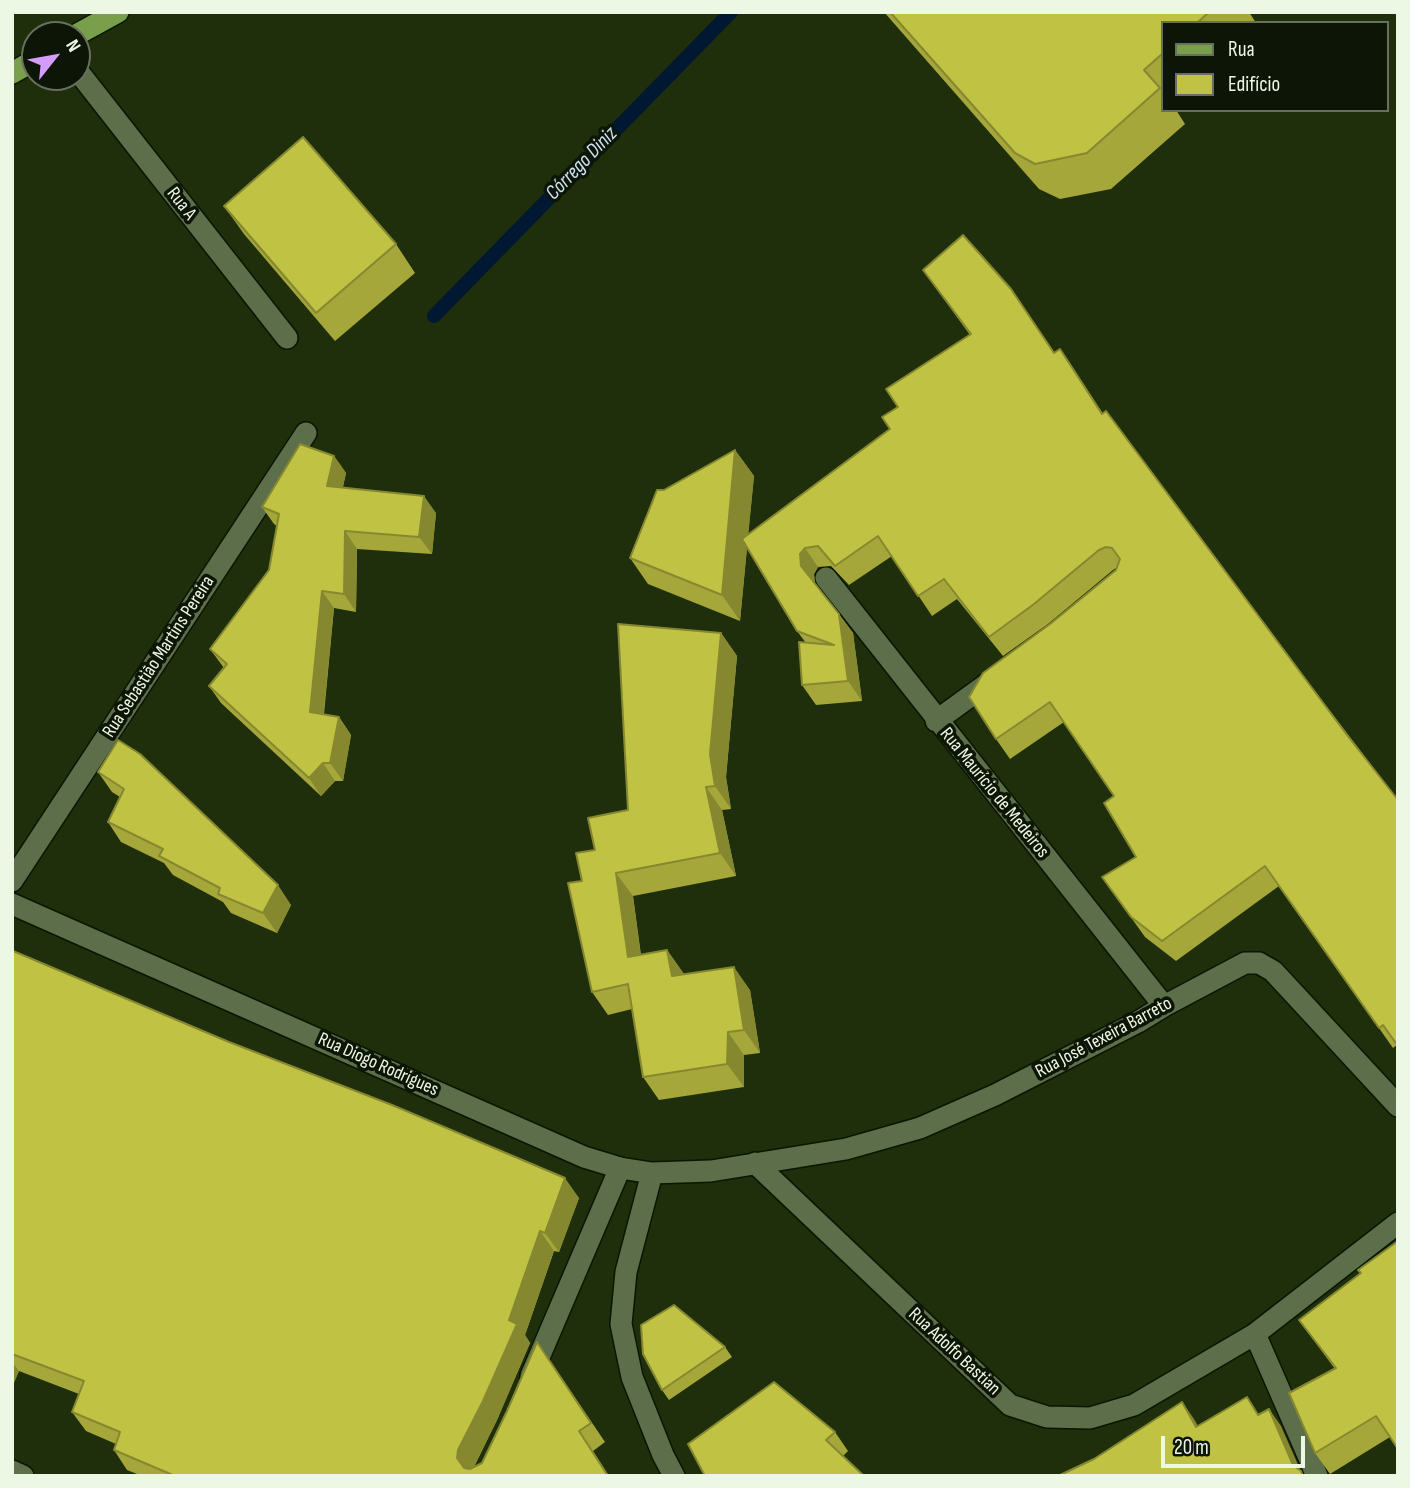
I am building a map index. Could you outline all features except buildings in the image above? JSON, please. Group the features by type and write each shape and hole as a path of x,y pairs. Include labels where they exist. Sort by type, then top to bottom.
{"main road":[{"path":"91,27 118,12"}],"street":[{"name":"Rua A","path":"91,88 287,338"},
{"name":"Rua Sebastião Martins Pereira","path":"12,881 306,433"},
{"name":"Rua Maurício de Medeiros","path":"826,578 936,721 1164,1006"},
{"path":"936,721 1012,665"},
{"name":"Rua Diogo Rodrigues","path":"12,904 584,1157 620,1168 652,1173 711,1171 755,1163"},
{"name":"Rua José Texeira Barreto","path":"755,1163 846,1149 920,1128 995,1094 1138,1022 1233,968 1259,962 1273,971 1398,1106"},
{"name":"Rua Adolfo Bastian","path":"755,1163 1010,1405 1047,1417 1090,1418 1134,1405 1255,1334 1398,1223"},
{"path":"525,1389 620,1168"},
{"path":"652,1173 626,1272 621,1324 632,1377 674,1476"},
{"path":"1255,1334 1317,1476"},
{"path":"12,1471 23,1476"}],"waterway":[{"name":"Córrego Diniz","path":"434,316 731,12"}]}
